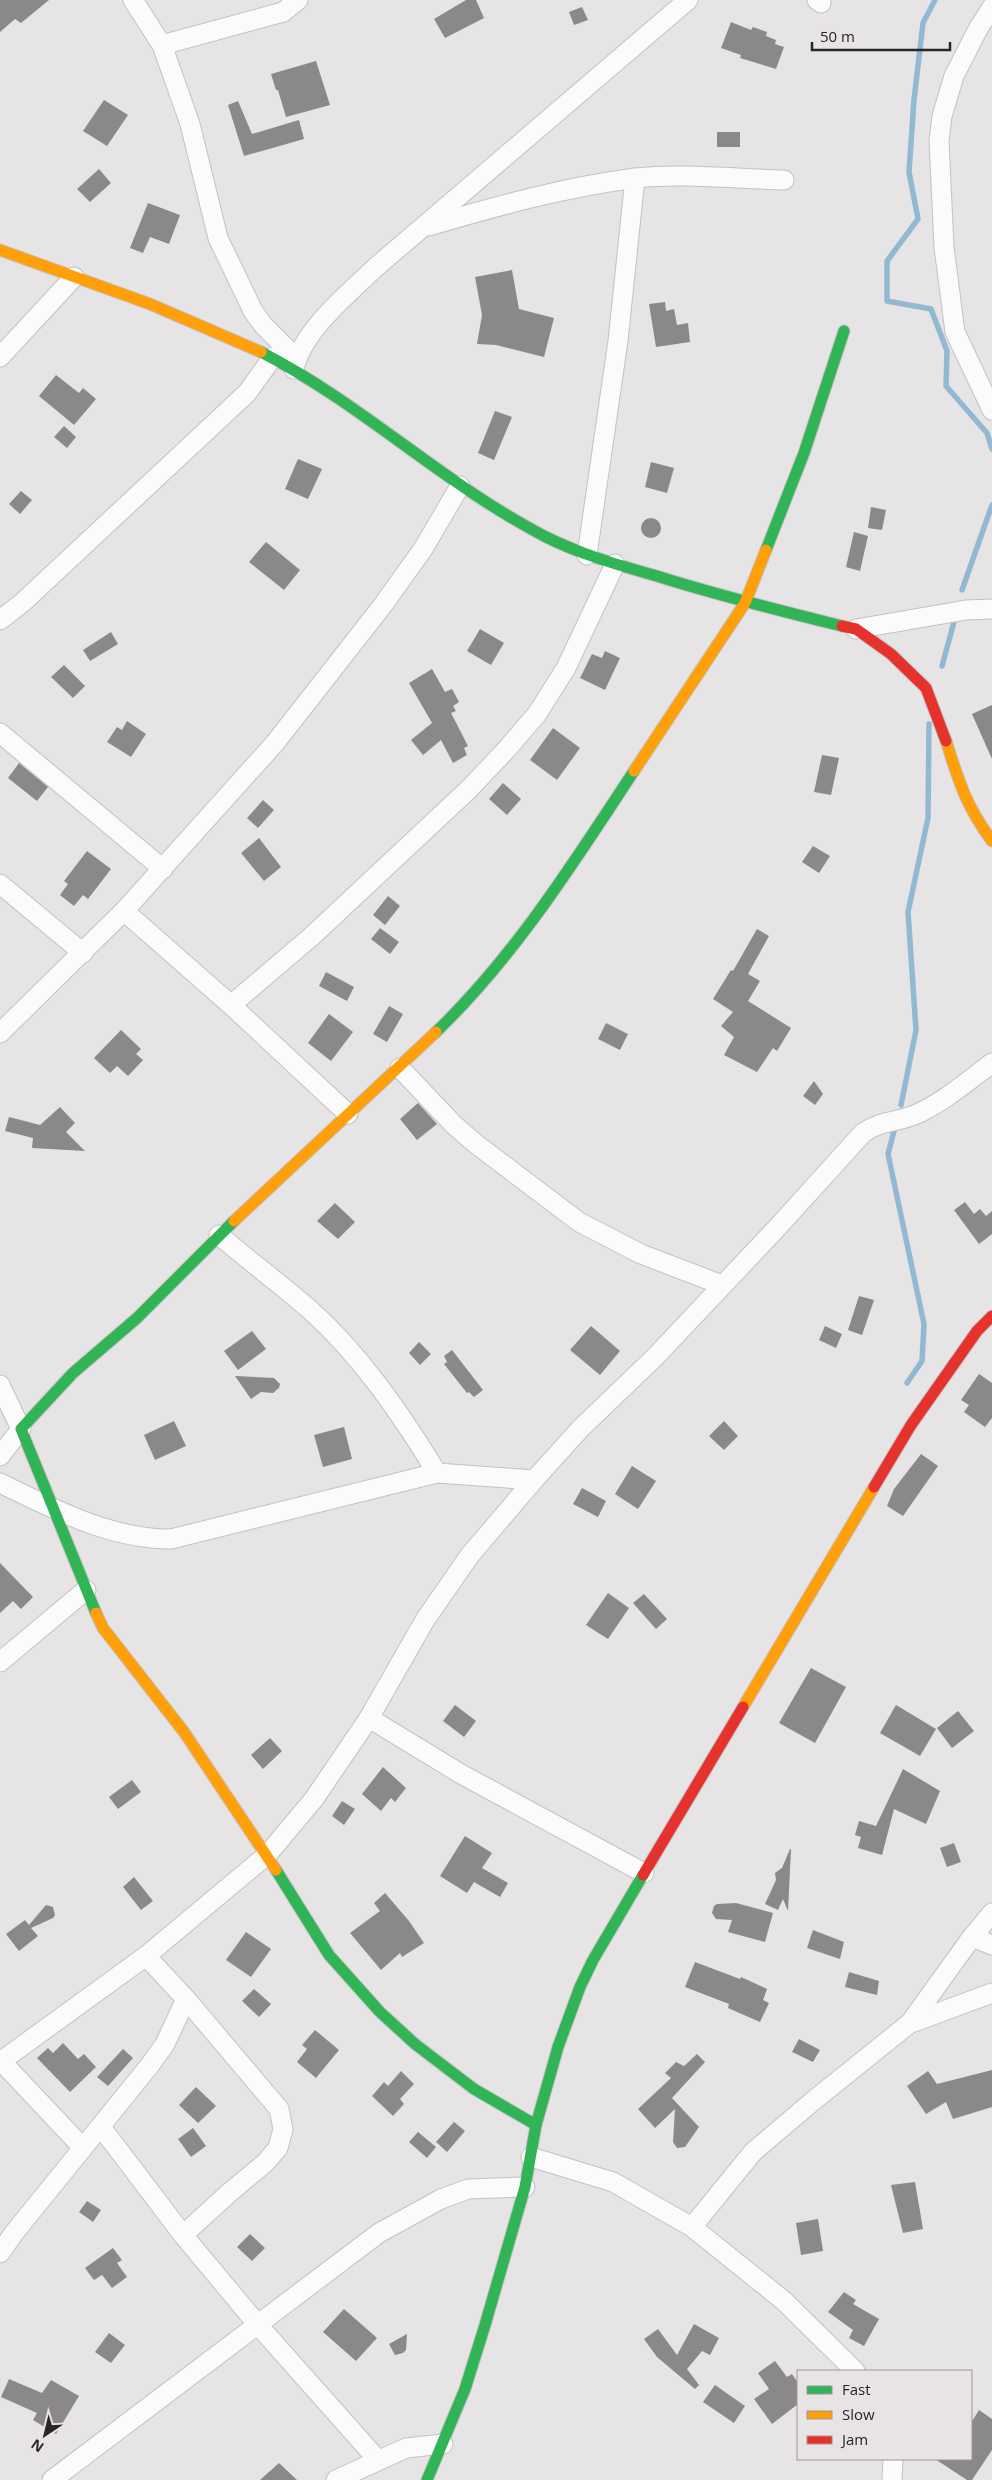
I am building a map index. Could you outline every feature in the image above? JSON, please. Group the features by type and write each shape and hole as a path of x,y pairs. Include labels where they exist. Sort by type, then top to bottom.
{"street":[{"path":"133,0 162,45 190,124 218,238 253,311 295,363 460,486 547,538 587,555 745,603 856,629 891,654 926,688 936,710 964,797 975,818 992,841"},
{"path":"162,45 283,12 298,0"},
{"path":"295,363 331,312 376,267 688,0"},
{"path":"992,8 978,29 954,76 942,116 939,141 944,248 955,332 992,410"},
{"path":"423,228 523,198 635,178 784,180"},
{"path":"587,555 618,341 635,178"},
{"path":"0,250 151,303 217,330 273,357 295,363"},
{"path":"0,357 74,277"},
{"path":"0,1456 21,1429 73,1373 137,1318 219,1236 348,1114 400,1068 446,1022 502,958 560,883 745,603 804,453 844,331"},
{"path":"0,620 22,603 247,393 273,357"},
{"path":"0,1033 83,953 163,869 274,743 383,605 423,549 460,486"},
{"path":"231,1005 312,936 468,790 506,750 536,714 566,668 615,564"},
{"path":"856,629 966,610 992,609"},
{"path":"0,733 163,869"},
{"path":"0,884 83,953"},
{"path":"124,910 231,1005 348,1114"},
{"path":"84,2148 0,2061 146,1956 266,1855 314,1800 369,1718 425,1620 470,1555 581,1428 655,1357 863,1133 877,1123 905,1119 922,1112 992,1063"},
{"path":"400,1068 454,1125 476,1144 579,1222 641,1254 722,1285"},
{"path":"219,1236 309,1309 352,1354 390,1400 438,1473"},
{"path":"428,2480 465,2389 524,2187 536,2124 567,2017 593,1960 911,1425 977,1331 992,1316"},
{"path":"0,1385 56,1510 86,1590 103,1628 184,1732 329,1954 380,2012 415,2044 474,2089 536,2124"},
{"path":"0,1482 56,1510 119,1534 148,1539 171,1539 438,1473 534,1480"},
{"path":"0,1662 86,1590"},
{"path":"369,1718 461,1774 644,1874"},
{"path":"692,2227 753,2152 812,2101 910,2023 972,1937 992,1914"},
{"path":"972,1937 992,1945"},
{"path":"146,1956 186,1999 279,2109 283,2129 278,2148 265,2163 183,2235"},
{"path":"910,2023 992,1993"},
{"path":"0,2253 7,2236 84,2148 165,2044 186,1999"},
{"path":"101,2127 183,2235 258,2325 377,2459"},
{"path":"531,2156 613,2182 692,2227 784,2301 854,2370"},
{"path":"52,2480 379,2234 441,2199 468,2189 524,2187"},
{"path":"336,2480 377,2459 406,2448 443,2444"},
{"path":"892,2480 893,2460"}],"building":[{"path":"0,0 49,0 21,23 15,19 0,32"},
{"path":"466,0 476,0 484,18 445,38 434,19"},
{"path":"582,7 588,20 574,25 569,12"},
{"path":"731,22 751,30 753,27 767,32 766,36 776,40 775,44 784,47 776,69 740,58 741,55 721,48"},
{"path":"316,61 330,105 286,117 271,74"},
{"path":"104,100 128,115 107,146 83,131"},
{"path":"238,101 252,134 299,120 304,139 244,156 228,105"},
{"path":"717,132 740,132 740,147 717,147"},
{"path":"99,169 111,183 90,202 77,189"},
{"path":"148,203 180,215 169,244 150,237 143,253 130,248"},
{"path":"512,270 519,309 554,318 544,357 496,345 477,344 482,315 475,277"},
{"path":"665,302 666,311 674,309 677,325 688,323 690,342 656,347 649,304"},
{"path":"56,375 79,393 83,388 96,399 74,425 39,396"},
{"path":"495,411 512,417 494,460 478,453"},
{"path":"64,426 76,437 67,448 54,437"},
{"path":"298,459 322,469 308,499 285,489"},
{"path":"651,462 674,468 667,493 645,487"},
{"path":"21,491 32,500 20,514 9,504"},
{"path":"871,507 886,510 882,530 868,528"},
{"path":"651,518 658,521 661,528 658,535 651,538 644,535 641,528 644,521"},
{"path":"854,532 868,536 860,571 846,567"},
{"path":"266,542 300,570 284,590 249,562"},
{"path":"480,629 504,643 491,665 467,651"},
{"path":"111,632 118,644 90,661 83,650"},
{"path":"605,651 620,658 605,690 580,678 592,654 602,658"},
{"path":"64,665 85,686 73,698 51,677"},
{"path":"432,669 445,692 452,689 459,702 453,706 456,711 451,713 468,746 464,748 467,755 453,763 441,740 423,755 411,740 432,723 409,683"},
{"path":"992,705 992,759 972,714"},
{"path":"127,721 146,734 131,757 107,742 117,727 122,730"},
{"path":"553,728 580,748 557,780 530,760"},
{"path":"822,755 839,758 831,795 814,792"},
{"path":"19,763 48,787 37,801 8,778"},
{"path":"503,783 521,799 507,815 489,799"},
{"path":"263,800 274,810 258,828 247,818"},
{"path":"259,838 281,867 264,881 241,853"},
{"path":"813,846 830,856 819,873 802,862"},
{"path":"87,851 111,869 88,899 83,895 74,906 60,895 68,884 64,881"},
{"path":"388,896 400,906 385,925 373,915"},
{"path":"380,928 399,942 390,954 371,939"},
{"path":"757,929 769,936 748,974 760,981 748,1001 791,1028 777,1051 773,1048 757,1072 724,1055 734,1037 721,1026 733,1012 713,999 731,970 733,971"},
{"path":"326,972 354,987 347,1001 319,986"},
{"path":"389,1006 403,1014 387,1042 373,1034"},
{"path":"329,1014 353,1032 331,1061 308,1043"},
{"path":"606,1023 628,1034 620,1050 598,1039"},
{"path":"121,1030 141,1049 136,1054 143,1060 128,1076 117,1066 110,1073 94,1058"},
{"path":"814,1081 823,1094 815,1105 803,1096"},
{"path":"418,1103 437,1124 417,1140 400,1119"},
{"path":"60,1107 75,1123 66,1132 85,1151 32,1148 33,1138 5,1131 9,1117 40,1125"},
{"path":"965,1202 974,1214 980,1209 986,1216 992,1211 992,1234 979,1244 954,1210"},
{"path":"335,1203 355,1222 338,1239 317,1221"},
{"path":"859,1296 874,1300 862,1335 848,1330"},
{"path":"591,1326 620,1351 600,1375 570,1350"},
{"path":"825,1326 842,1334 836,1348 819,1340"},
{"path":"252,1331 266,1349 238,1370 224,1351"},
{"path":"419,1342 431,1354 420,1365 409,1353"},
{"path":"452,1350 483,1390 474,1397 469,1392 467,1393 444,1364 447,1362 444,1356"},
{"path":"979,1374 992,1383 992,1418 985,1427 964,1412 969,1405 961,1400"},
{"path":"235,1376 274,1378 280,1384 279,1388 273,1393 261,1392 251,1399"},
{"path":"174,1421 186,1446 155,1460 144,1435"},
{"path":"724,1421 738,1436 724,1450 709,1436"},
{"path":"344,1427 352,1459 323,1467 314,1435"},
{"path":"921,1454 938,1466 903,1516 887,1506 894,1489"},
{"path":"632,1466 656,1481 638,1509 615,1494"},
{"path":"582,1488 606,1501 598,1517 573,1504"},
{"path":"0,1563 33,1597 21,1609 13,1601 0,1613"},
{"path":"608,1593 629,1608 608,1639 586,1625"},
{"path":"644,1594 667,1619 656,1629 633,1603"},
{"path":"811,1668 846,1687 815,1743 779,1723"},
{"path":"455,1705 476,1721 464,1737 443,1721"},
{"path":"896,1705 936,1729 920,1756 880,1733"},
{"path":"958,1711 974,1731 952,1748 937,1728"},
{"path":"270,1738 282,1751 263,1769 251,1755"},
{"path":"383,1767 406,1788 395,1802 391,1798 381,1811 362,1794"},
{"path":"903,1769 940,1791 926,1824 894,1809 882,1855 858,1848 861,1837 855,1835 859,1821 876,1826"},
{"path":"132,1780 141,1792 118,1809 109,1797"},
{"path":"342,1801 355,1809 344,1825 332,1816"},
{"path":"465,1836 492,1853 482,1868 508,1883 500,1897 474,1882 467,1893 440,1876"},
{"path":"954,1843 961,1862 947,1867 940,1848"},
{"path":"790,1849 788,1911 783,1899 778,1910 765,1904 776,1880 775,1873 782,1868"},
{"path":"134,1877 153,1901 141,1910 123,1887"},
{"path":"385,1893 409,1921 424,1943 402,1957 400,1953 381,1970 350,1933 380,1911 374,1903"},
{"path":"736,1903 773,1913 765,1942 728,1932 732,1920 716,1919 712,1913 714,1906 717,1904"},
{"path":"46,1905 53,1907 55,1915 53,1918 31,1928 38,1936 19,1951 6,1934 25,1920 29,1925"},
{"path":"813,1930 844,1942 840,1959 807,1948"},
{"path":"246,1932 271,1949 251,1977 226,1960"},
{"path":"695,1962 740,1979 741,1977 767,1989 763,2000 769,2003 760,2022 728,2008 729,2004 685,1987"},
{"path":"849,1972 879,1981 877,1995 845,1987"},
{"path":"254,1989 271,2004 259,2017 242,2001"},
{"path":"315,2030 339,2050 316,2078 297,2062 307,2049 302,2045"},
{"path":"799,2039 820,2050 813,2062 792,2052"},
{"path":"63,2043 78,2059 84,2054 96,2067 70,2092 37,2058 48,2048 53,2053"},
{"path":"123,2049 133,2058 108,2086 97,2077"},
{"path":"697,2054 705,2062 672,2098 699,2127 685,2147 677,2148 673,2142 675,2109 655,2128 638,2109 671,2078 665,2073 676,2062 684,2066"},
{"path":"992,2070 992,2107 953,2119 946,2102 926,2114 907,2086 928,2071 937,2084"},
{"path":"401,2071 414,2084 400,2099 404,2104 393,2116 372,2096 384,2082 388,2086"},
{"path":"196,2087 216,2106 198,2123 179,2105"},
{"path":"454,2122 465,2131 447,2152 436,2142"},
{"path":"193,2128 206,2146 191,2157 178,2139"},
{"path":"418,2132 436,2147 427,2158 409,2142"},
{"path":"915,2182 923,2229 903,2233 891,2185"},
{"path":"87,2201 101,2210 93,2222 79,2212"},
{"path":"818,2219 823,2251 801,2255 796,2223"},
{"path":"250,2234 265,2248 252,2261 237,2247"},
{"path":"113,2248 122,2260 117,2263 127,2277 112,2288 102,2275 94,2280 85,2268"},
{"path":"844,2292 856,2300 853,2304 879,2319 864,2346 849,2338 853,2330 828,2312"},
{"path":"344,2309 377,2338 356,2361 323,2332"},
{"path":"694,2324 719,2338 710,2355 702,2351 687,2369 699,2385 695,2389 657,2357 644,2339 658,2329 677,2355"},
{"path":"109,2333 125,2345 111,2363 95,2352"},
{"path":"407,2334 406,2350 395,2355 389,2344"},
{"path":"775,2361 787,2377 792,2374 797,2382 797,2405 772,2424 754,2399 769,2389 758,2373"},
{"path":"9,2379 42,2393 51,2380 79,2396 56,2434 33,2420 37,2413 1,2397"},
{"path":"715,2385 745,2406 734,2423 703,2402"},
{"path":"979,2410 992,2419 992,2450 972,2480 967,2480 937,2460 972,2460 972,2421"},
{"path":"279,2463 297,2480 260,2480"}],"waterway":[{"path":"935,0 923,23 914,100 909,172 918,219 887,261 887,301 931,309 947,351 946,386 987,433 992,449"},
{"path":"962,590 992,505"},
{"path":"942,666 954,622"},
{"path":"901,1105 916,1030 908,912 928,818 929,724"},
{"path":"895,1127 888,1154 924,1324 922,1361 907,1383"}],"traffic: fast":[{"path":"766,550 804,453 844,331"},
{"path":"261,352 334,396 473,493 546,537 588,555 631,569 728,597 842,626"},
{"path":"436,1032 465,1003 518,940 566,874 634,771"},
{"path":"96,1613 21,1429 73,1373 137,1318 234,1221"},
{"path":"276,1870 329,1955 380,2012 415,2044 474,2089 536,2125"},
{"path":"427,2480 465,2389 485,2325 525,2187 536,2125 558,2047 580,1987 593,1960 643,1875"}],"traffic: slow":[{"path":"0,250 150,304 261,352"},
{"path":"634,771 745,603 766,550"},
{"path":"946,741 969,805 992,841"},
{"path":"234,1221 436,1032"},
{"path":"743,1707 874,1487"},
{"path":"96,1613 103,1628 184,1732 276,1870"}],"traffic: jam":[{"path":"842,626 856,629 891,654 926,688 946,741"},
{"path":"874,1487 911,1425 977,1331 992,1316"},
{"path":"643,1875 743,1707"}]}
